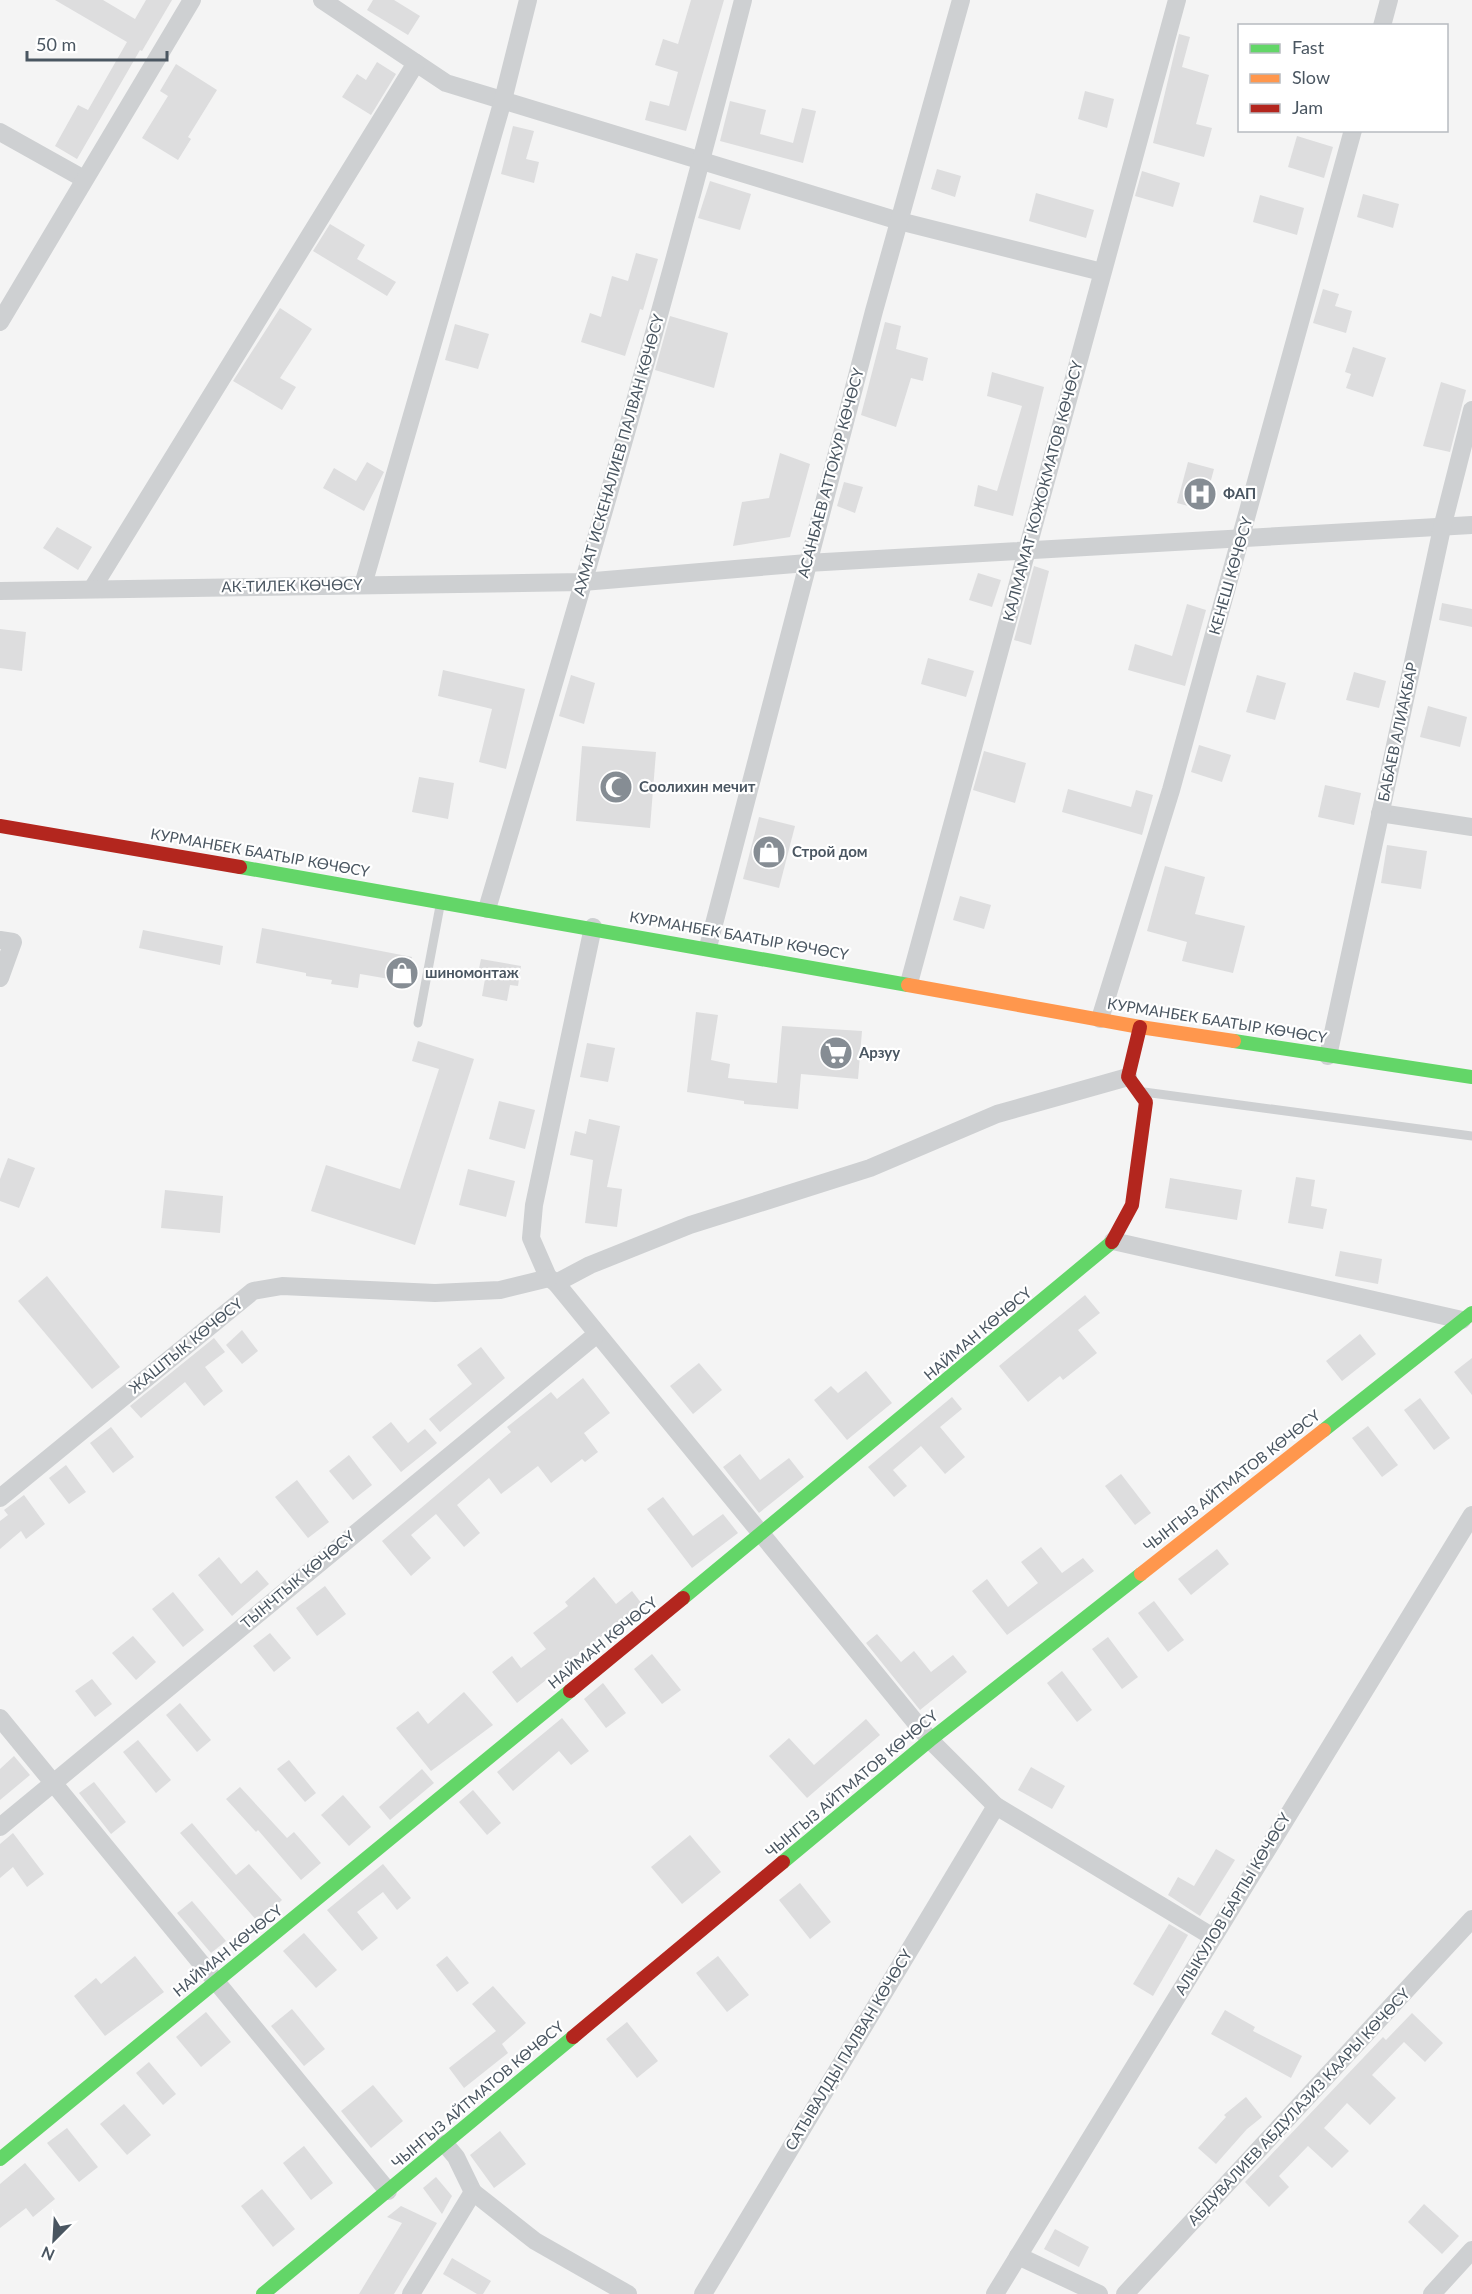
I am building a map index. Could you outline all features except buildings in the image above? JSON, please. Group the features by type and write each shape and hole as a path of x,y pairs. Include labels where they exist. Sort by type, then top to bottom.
{"main road":[{"name":"КУРМАНБЕК БААТЫР КӨЧӨСҮ","path":"0,826 708,947 1140,1027 1472,1077"},
{"name":"НАЙМАН КӨЧӨСҮ","path":"0,2159 763,1533 1113,1241 1132,1205 1140,1027"},
{"name":"ЧЫНГЫЗ АЙТМАТОВ КӨЧӨСҮ","path":"263,2294 930,1740 1467,1317"}],"street":[{"path":"0,322 192,0"},
{"path":"363,585 503,100 528,0"},
{"name":"АХМАТ ИСКЕНАЛИЕВ ПАЛВАН КӨЧӨСҮ","path":"487,909 583,582 701,160 743,0"},
{"name":"АСАНБАЕВ АТТОКУР КӨЧӨСҮ","path":"708,947 807,563 961,0"},
{"name":"КАЛМАМАТ КОЖОКМАТОВ КӨЧӨСҮ","path":"909,983 1177,0"},
{"path":"1383,24 1389,0"},
{"path":"325,1 446,83 899,221 1102,272"},
{"path":"92,589 416,63"},
{"path":"0,132 84,178"},
{"name":"КЕНЕШ КӨЧӨСҮ","path":"1100,1019 1171,790 1352,132"},
{"name":"БАБАЕВ АЛИАКБАР","path":"1328,1056 1442,528 1472,410"},
{"name":"АК-ТИЛЕК КӨЧӨСҮ","path":"0,591 583,582 807,563 1472,525"},
{"path":"1380,813 1472,827"},
{"path":"593,927 534,1205 531,1238 552,1281 763,1533 930,1740 996,1806 1213,1937"},
{"path":"0,940 13,942 0,978"},
{"name":"ЖАШТЫК КӨЧӨСҮ","path":"0,1498 253,1291 282,1286 435,1293 500,1290 552,1281 690,1225 870,1168 998,1114 1137,1090"},
{"path":"1113,1241 1467,1317"},
{"name":"ТЫНЧТЫК КӨЧӨСҮ","path":"0,1827 597,1334"},
{"name":"АЛЫКУЛОВ БАРПЫ КӨЧӨСҮ","path":"995,2294 1472,1515"},
{"path":"0,1718 388,2191"},
{"name":"САТЫВАЛДЫ ПАЛВАН КӨЧӨСҮ","path":"702,2294 996,1806"},
{"name":"АБДУВАЛИЕВ АБДУЛАЗИЗ КААРЫ КӨЧӨСҮ","path":"1125,2294 1472,1919"},
{"path":"445,2144 456,2157 473,2192 536,2241 628,2294"},
{"path":"411,2294 473,2192"},
{"path":"1432,2294 1472,2250"},
{"path":"1018,2256 1099,2294"}],"lane":[{"path":"418,1023 441,901"},
{"path":"1137,1090 1472,1136"}],"traffic: fast":[{"path":"240,867 908,985"},
{"path":"1234,1041 1472,1077"},
{"path":"683,1598 1112,1242"},
{"path":"1324,1430 1472,1313"},
{"path":"783,1862 930,1740 1141,1574"},
{"path":"0,2159 570,1691"},
{"path":"263,2294 573,2037"}],"traffic: slow":[{"path":"908,985 1140,1027 1234,1041"},
{"path":"1141,1574 1324,1430"}],"traffic: jam":[{"path":"0,826 240,867"},
{"path":"1112,1242 1132,1205 1146,1102 1128,1077 1140,1027"},
{"path":"570,1691 683,1598"},
{"path":"573,2037 783,1862"}],"place":[{"name":"ФАП","path":"1200,494"},
{"name":"Соолихин мечит","path":"616,787"},
{"name":"Строй дом","path":"769,852"},
{"name":"шиномонтаж","path":"402,973"},
{"name":"Арзуу","path":"836,1053"}]}
